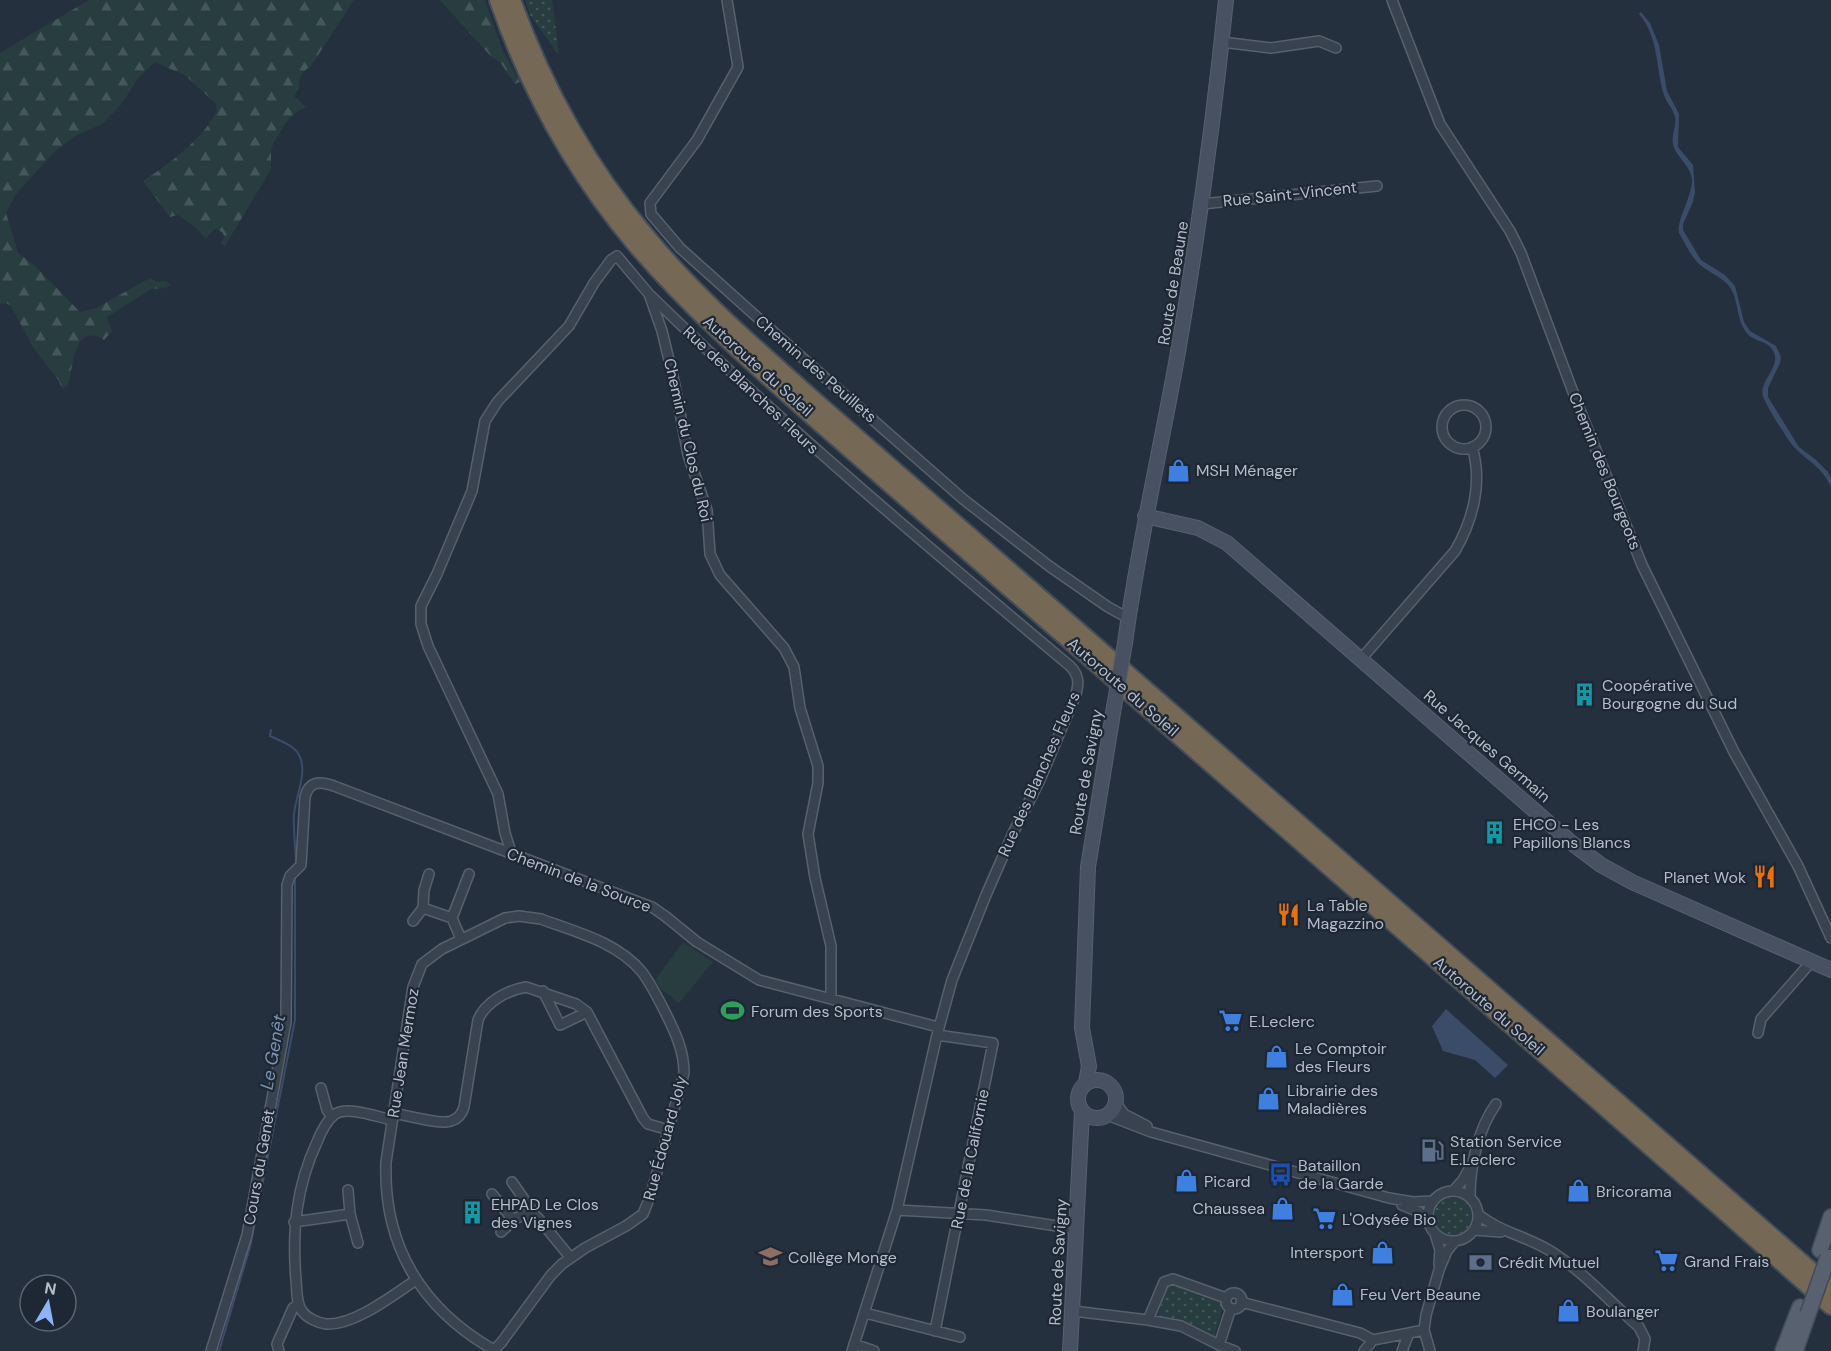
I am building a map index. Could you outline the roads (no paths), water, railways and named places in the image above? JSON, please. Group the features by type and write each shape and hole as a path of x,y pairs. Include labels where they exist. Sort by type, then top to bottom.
{"highway":[{"name":"Autoroute du Soleil","path":"498,0 534,87 582,171 635,243 697,310 822,425 1831,1306"},
{"name":"Autoroute du Soleil","path":"512,0 546,82 588,156 645,235 706,301 822,406 1831,1287"},
{"path":"1508,1004 1533,1017 1827,1257"},
{"path":"1773,1254 1779,1266 1831,1314"}],"main road":[{"name":"Route de Beaune","path":"1136,568 1173,379 1202,204 1226,0"},
{"name":"Rue Jacques Germain","path":"1145,516 1198,528 1219,538 1244,556 1573,844 1601,865 1647,889 1831,970"},
{"name":"Route de Savigny","path":"1086,1083 1089,1066 1085,1041 1083,994 1090,847 1136,568"},
{"name":"Route de Savigny","path":"1085,1041 1103,1080"},
{"path":"1082,1140 1116,1103 1114,1089 1103,1080 1094,1080 1086,1083 1078,1097 1082,1111 1088,1116 1102,1116"},
{"name":"Route de Savigny","path":"1070,1351 1082,1111"},
{"path":"1783,1351 1827,1257 1830,1220"},
{"path":"1795,1351 1804,1310"}],"street":[{"name":"Chemin des Peuillets","path":"727,0 738,67 697,140 650,203 651,214 670,237 696,262 963,499 1015,542 1089,594 1128,618"},
{"name":"Chemin des Bourgeots","path":"1392,0 1435,113 1452,145 1510,231 1521,254 1628,533 1656,595 1734,752 1798,866 1831,939"},
{"path":"1222,42 1271,48 1319,41 1336,48"},
{"name":"Rue Saint-Vincent","path":"1202,204 1377,186"},
{"name":"Chemin du Clos du Roi","path":"512,855 505,833 498,794 428,646 422,624 421,606 469,501 485,421 498,401 569,326 594,283 616,256 649,294 670,363 688,455 707,510 712,562 720,575 784,648 794,667 800,708 818,766 818,783 808,834 815,878 831,946 831,999"},
{"name":"Rue des Blanches Fleurs","path":"649,294 801,437 1070,666 1078,682 1075,697 1039,782 1014,831 986,895 952,980 897,1210 853,1348"},
{"path":"1466,405 1476,408 1485,421 1484,436 1472,447 1457,447 1445,437 1443,422 1447,413 1456,407 1466,405"},
{"path":"1362,658 1455,551 1465,535 1471,517 1477,482 1472,447"},
{"name":"Chemin de la Source","path":"313,783 322,782 334,786 652,907 666,916 675,929 759,980 938,1031"},
{"name":"Cours du Genêt","path":"211,1351 247,1235 286,1022 287,885 290,876 296,871 302,859 305,797 313,783"},
{"path":"413,921 423,908 424,890 429,874"},
{"path":"461,939 452,918 469,874"},
{"path":"423,908 452,918"},
{"name":"Rue Jean Mermoz","path":"495,1351 447,1317 416,1280 398,1245 387,1199 386,1162 416,975 422,964 431,956 461,939 505,918 530,916 608,945 645,969"},
{"path":"1758,1033 1761,1019 1812,962"},
{"name":"Rue Édouard Joly","path":"495,1351 551,1275 570,1257 626,1227 642,1214 651,1194 684,1073 683,1054 676,1034 645,969"},
{"path":"416,1280 381,1303 355,1317 337,1323 325,1324 315,1321 302,1311 299,1304 293,1249 294,1222 301,1182 320,1136 332,1117 344,1110 446,1122 455,1119 464,1107 478,1020 482,1011 489,1004 519,988 531,987 576,1004 587,1012 643,1118 648,1124 669,1130"},
{"path":"543,991 560,1025 587,1012"},
{"name":"Rue de la Californie","path":"936,1330 993,1042 938,1031"},
{"path":"321,1088 327,1110 332,1117"},
{"path":"1116,1103 1124,1114 1160,1133"},
{"path":"1479,1215 1474,1230 1469,1236 1455,1241 1441,1239 1431,1230 1427,1218 1432,1201 1442,1193 1454,1190 1463,1180 1473,1162 1485,1125 1496,1104"},
{"path":"1102,1116 1389,1198 1413,1202 1432,1201"},
{"path":"1470,1196 1473,1162"},
{"path":"512,1182 535,1215 570,1257"},
{"path":"348,1190 350,1214 358,1243"},
{"path":"1454,1190 1470,1196 1479,1215 1490,1222 1554,1253 1639,1327 1645,1339 1643,1351"},
{"path":"492,1194 513,1220"},
{"path":"1389,1198 1427,1218"},
{"path":"897,1210 986,1215 1077,1229"},
{"path":"294,1222 350,1214"},
{"path":"501,1233 513,1220 525,1214 535,1215"},
{"path":"1474,1230 1515,1234"},
{"path":"1436,1234 1440,1250 1439,1270"},
{"path":"1430,1351 1424,1330 1439,1270 1447,1251 1455,1241"},
{"path":"1149,1320 1164,1282 1173,1279 1227,1298"},
{"path":"1237,1293 1242,1302 1237,1308 1231,1308 1226,1303 1230,1294 1237,1293"},
{"path":"1242,1302 1360,1333 1373,1340 1424,1330"},
{"path":"279,1351 277,1344 293,1308 299,1304"},
{"path":"1219,1346 1231,1308"},
{"path":"1073,1311 1181,1326 1219,1346 1235,1350"},
{"path":"865,1313 960,1337"},
{"path":"1402,1351 1409,1333"},
{"path":"1364,1351 1373,1340"},
{"path":"853,1348 874,1351"}],"water":[{"path":"1641,12 1650,23 1659,45 1667,91 1679,114 1678,147 1693,165 1695,192 1683,224 1683,230 1701,260 1725,275 1735,286 1744,322 1750,331 1776,346 1781,357 1768,388 1768,397 1799,447 1828,472 1831,487 1819,469 1791,443 1763,396 1764,384 1775,361 1772,349 1746,332 1731,289 1724,281 1699,264 1679,233 1692,180 1689,170 1673,144 1675,117 1664,95 1656,51 1650,32 1639,14"},
{"path":"1446,1009 1508,1065 1495,1078 1475,1060 1443,1051 1432,1026"}],"waterway":[{"name":"Le Genêt","path":"271,730 270,736 295,749 302,764 302,778 294,814 296,866"},
{"name":"Le Genêt","path":"219,1351 250,1247 295,1020 295,875"}],"place":[{"name":"MSH Ménager","path":"1178,470"},
{"name":"Coopérative Bourgogne du Sud","path":"1584,694"},
{"name":"EHCO - Les Papillons Blancs","path":"1495,833"},
{"name":"Planet Wok","path":"1764,877"},
{"name":"La Table Magazzino","path":"1289,914"},
{"name":"Forum des Sports","path":"733,1011"},
{"name":"E.Leclerc","path":"1231,1021"},
{"name":"Le Comptoir des Fleurs","path":"1277,1057"},
{"name":"Librairie des Maladières","path":"1269,1099"},
{"name":"Station Service E.Leclerc","path":"1432,1150"},
{"name":"Bataillon de la Garde","path":"1280,1174"},
{"name":"Picard","path":"1186,1181"},
{"name":"Bricorama","path":"1578,1191"},
{"name":"Chaussea","path":"1283,1208"},
{"name":"EHPAD Le Clos des Vignes","path":"473,1213"},
{"name":"L'Odysée Bio","path":"1324,1219"},
{"name":"Intersport","path":"1382,1252"},
{"name":"Collège Monge","path":"770,1257"},
{"name":"Grand Frais","path":"1666,1261"},
{"name":"Crédit Mutuel","path":"1480,1262"},
{"name":"Feu Vert Beaune","path":"1342,1294"},
{"name":"Boulanger","path":"1568,1311"}]}
